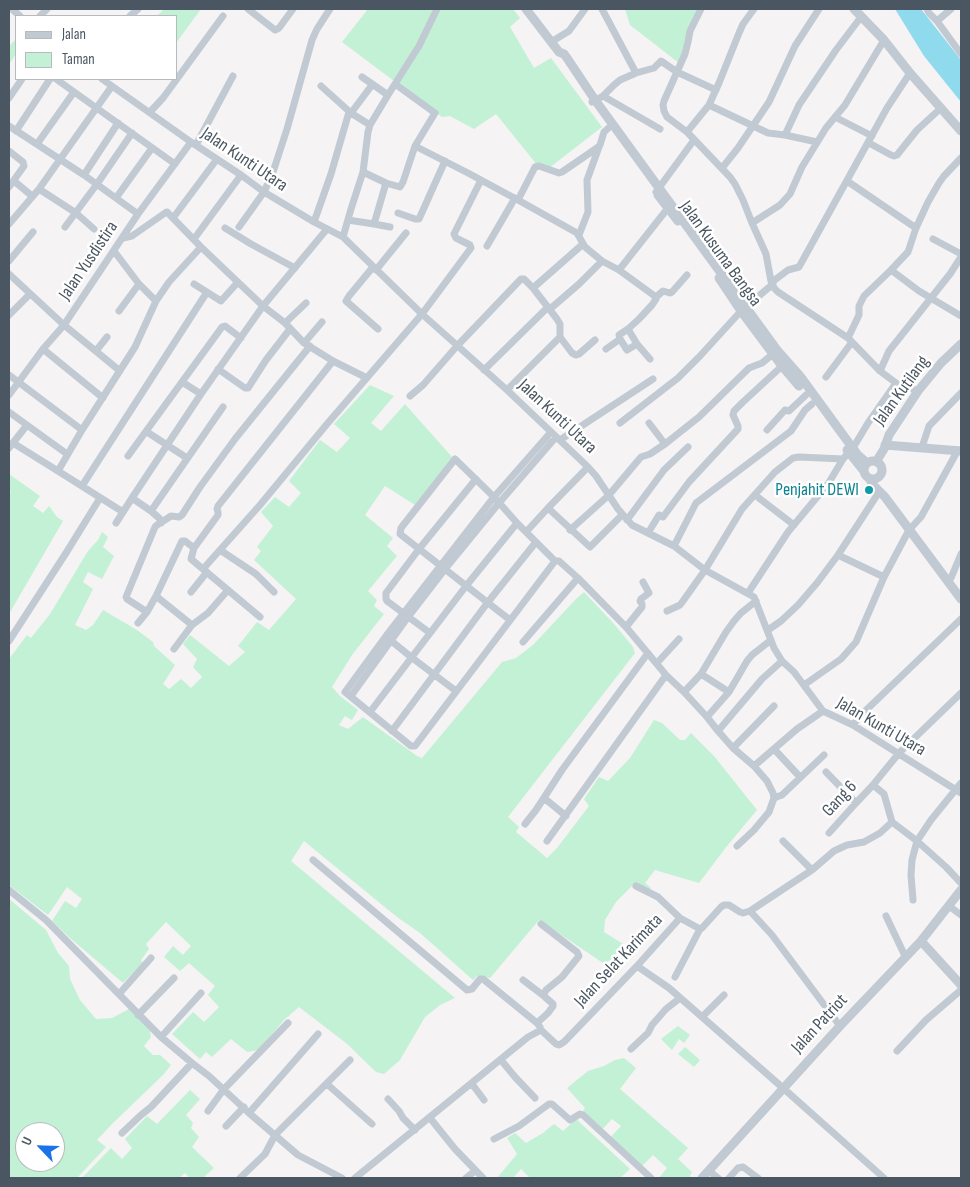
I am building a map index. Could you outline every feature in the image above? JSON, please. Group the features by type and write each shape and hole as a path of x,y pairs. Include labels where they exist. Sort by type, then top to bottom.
{"street":[{"path":"248,9 275,30 279,28 293,9"},
{"path":"255,15 260,9"},
{"path":"239,227 264,192 273,172 312,40 330,9"},
{"path":"343,237 363,172 370,125 419,46 437,9"},
{"name":"Jalan Kusuma Bangsa","path":"526,9 559,52 564,54 597,99 611,125 724,280 773,354 782,366 797,378 812,404 833,426"},
{"path":"551,42 569,32 585,9"},
{"path":"602,9 636,73"},
{"path":"701,9 690,31 677,72 664,101 663,108 667,117 686,132 722,168 738,188 766,254 772,283 778,292 850,340 880,371 896,383 918,391"},
{"path":"686,132 709,105 743,24 754,9"},
{"path":"722,168 769,102 794,46 819,9"},
{"path":"854,9 884,40 961,132"},
{"path":"927,9 961,53"},
{"path":"938,21 952,9"},
{"path":"178,78 223,16"},
{"path":"785,135 799,105 861,17"},
{"path":"752,223 780,205 790,194 798,173 826,128 855,90 884,40"},
{"path":"660,129 597,99 620,80 654,68 661,61 677,72 716,90"},
{"path":"620,423 678,378 743,308 788,270 799,267 887,108 910,73"},
{"name":"Jalan Yusdistira","path":"9,395 42,349 64,325 138,214 175,164 193,144 233,76"},
{"path":"362,77 388,95"},
{"path":"9,98 21,80"},
{"path":"16,130 49,80"},
{"path":"57,80 175,164"},
{"name":"Jalan Kunti Utara","path":"103,80 264,192 343,237 422,314 588,466 625,518 634,526 674,546 705,570 754,597 771,640 782,661 804,685 823,711 853,725 958,791"},
{"path":"150,112 176,80"},
{"path":"363,172 386,183 398,187 401,185 415,146 435,113 395,84"},
{"path":"314,222 350,112 372,85"},
{"path":"9,224 39,189 112,86"},
{"path":"321,86 350,112 370,125"},
{"path":"37,144 74,92"},
{"path":"709,105 768,133 817,142"},
{"path":"835,117 894,156 897,155 916,130 941,108"},
{"path":"84,175 118,123"},
{"path":"579,236 588,212 587,180 604,132 611,125"},
{"path":"9,126 84,175 138,214"},
{"path":"66,227 132,133"},
{"path":"657,190 694,140"},
{"path":"487,246 535,167 538,166 560,173 600,145"},
{"path":"415,146 577,233 583,244 602,260 656,297"},
{"path":"116,198 152,148"},
{"path":"9,151 24,164 11,184 32,196"},
{"path":"826,377 850,340 859,315 859,306 864,296 908,252 928,202 944,176 961,158"},
{"path":"173,218 217,159"},
{"path":"398,213 419,219 445,161"},
{"path":"194,240 241,175"},
{"path":"191,592 220,550 422,314 471,248 470,245 455,238 454,234 481,180"},
{"path":"847,181 916,228"},
{"path":"374,224 386,183"},
{"path":"39,189 76,213 94,229"},
{"name":"Jalan Kusuma Bangsa","path":"657,190 668,208 680,220"},
{"path":"619,270 668,208"},
{"path":"123,238 129,237 166,212 168,213 238,282 307,344 333,361 367,378"},
{"path":"348,220 390,227"},
{"path":"225,228 295,268"},
{"path":"116,524 218,369 264,306 327,229"},
{"path":"9,261 33,232"},
{"path":"378,329 346,301 348,296 406,233"},
{"path":"880,371 889,352 950,274 961,256 933,239"},
{"path":"533,288 583,244"},
{"path":"58,471 120,371 140,336 156,301 169,282 201,247"},
{"path":"114,251 139,284 156,301"},
{"path":"484,370 549,308 579,284 602,260"},
{"path":"891,270 961,316"},
{"path":"9,274 64,325 120,371"},
{"path":"637,344 627,350 618,335 628,329 663,291 672,292 688,275"},
{"path":"410,396 423,385 457,346 521,279 524,279 533,288 560,324 560,337 572,354 581,353 595,340"},
{"path":"194,284 222,300 238,282"},
{"path":"119,311 139,284"},
{"path":"82,486 207,292"},
{"path":"9,315 30,294"},
{"path":"285,323 306,303"},
{"name":"Jalan Kusuma Bangsa","path":"743,308 777,350 851,453 874,467 865,476 882,494 949,579 961,599"},
{"path":"147,612 126,597 155,527 172,516 179,517 182,515 200,486 322,322"},
{"path":"128,456 223,326 241,338"},
{"path":"218,369 245,388 248,388 266,360 290,329"},
{"path":"628,329 637,344 650,359"},
{"path":"96,351 107,337"},
{"path":"507,390 560,337"},
{"path":"606,349 620,340"},
{"name":"Jalan Kutilang","path":"874,467 889,435 918,391 941,363 961,344"},
{"path":"42,349 103,398"},
{"path":"570,530 609,495 640,457 650,454 665,444 699,417 749,368 762,363 773,354"},
{"path":"260,617 191,559 194,548 218,515 218,506 333,361"},
{"path":"648,533 659,515 663,516 689,482 738,429 734,411 782,366"},
{"path":"9,375 82,430"},
{"path":"555,561 415,746 411,746 351,696 388,638 494,497 555,436 653,379"},
{"path":"182,382 201,394"},
{"path":"748,593 788,532 851,453 896,383"},
{"path":"922,447 929,426 961,393"},
{"path":"767,430 785,410 789,411 806,395"},
{"path":"674,546 696,503 791,431 805,410 812,404"},
{"path":"151,511 223,407"},
{"path":"9,412 67,454"},
{"path":"649,423 665,444"},
{"path":"27,425 11,445 58,471 123,512"},
{"path":"147,432 187,458"},
{"path":"443,567 555,436"},
{"path":"548,508 590,547 625,518 664,470 688,447"},
{"path":"804,685 841,659 856,642 884,577 909,530 921,517 960,450 884,447"},
{"path":"667,611 680,605 705,570 742,509 775,472 793,458 851,453"},
{"path":"510,620 402,536 400,530 455,459 555,561 559,562 578,578 626,627 666,675 707,717 733,748 754,766 767,782 774,798 769,812 737,846"},
{"path":"526,532 588,466"},
{"path":"870,480 876,479 874,467"},
{"path":"768,630 798,605 817,583 882,494 874,467"},
{"path":"430,634 387,601 386,593 476,479"},
{"path":"755,495 794,525"},
{"path":"9,641 100,498"},
{"path":"132,498 151,511 159,518 161,523"},
{"path":"370,712 466,586 517,523"},
{"path":"138,623 156,596 182,541 194,548"},
{"path":"392,731 433,674 536,542"},
{"path":"220,550 256,574 274,592"},
{"path":"949,579 961,554"},
{"path":"838,555 884,577"},
{"path":"949,579 961,571"},
{"path":"524,642 578,578"},
{"path":"626,627 642,607 641,599 649,593 643,582"},
{"path":"174,649 192,625 208,613 228,590"},
{"path":"156,596 192,625"},
{"path":"684,692 701,674 734,621 756,602"},
{"path":"853,725 961,619"},
{"path":"388,638 456,691"},
{"path":"657,663 679,639"},
{"path":"707,717 729,692 747,661 771,640"},
{"path":"526,824 562,770 648,654"},
{"path":"718,731 762,679 782,661"},
{"path":"701,674 729,692"},
{"path":"547,841 666,675"},
{"name":"Gang 6","path":"829,833 856,802 874,785 898,753 961,693"},
{"path":"733,748 774,706"},
{"path":"754,766 797,729 823,711"},
{"path":"774,749 800,777"},
{"path":"774,798 782,795 824,755"},
{"path":"826,772 856,802"},
{"path":"913,900 912,860 917,841 931,820 958,791 961,783"},
{"name":"Gang 6","path":"874,785 884,794 892,822"},
{"path":"544,798 566,816"},
{"path":"675,977 700,929 721,907 729,905 743,913 750,911 812,870 834,851 847,845 864,842 880,833 892,822 917,841 961,883"},
{"path":"783,841 812,870"},
{"path":"313,860 467,990 472,989 480,979 483,979 539,1026"},
{"path":"636,886 658,897 680,918"},
{"path":"9,890 46,920 160,1037 209,1076 298,1155 342,1178"},
{"name":"Jalan Patriot","path":"710,1175 783,1088 921,941 961,890"},
{"path":"949,906 961,915"},
{"path":"750,911 772,935 840,1026"},
{"path":"886,916 905,956"},
{"name":"Jalan Selat Karimata","path":"539,1026 556,1044 559,1045 564,1042 680,918 700,929"},
{"path":"541,924 577,952 579,956 562,978 546,990 544,996"},
{"path":"921,941 961,986"},
{"path":"119,994 151,958"},
{"path":"637,966 669,988 884,1178"},
{"path":"138,1015 174,978"},
{"path":"355,1178 521,1044 539,1026 553,1007 553,1004 523,980"},
{"path":"897,1051 926,1020 961,990"},
{"path":"160,1037 201,992"},
{"path":"702,1017 724,995"},
{"path":"631,1049 648,1033 652,1025 666,1009 680,998"},
{"path":"208,1111 224,1089 288,1022"},
{"path":"226,1126 246,1110 318,1034"},
{"path":"240,1178 265,1154 275,1135 350,1060"},
{"path":"500,1060 535,1098"},
{"path":"122,1133 151,1107 192,1063"},
{"path":"327,1084 372,1124"},
{"path":"472,1084 484,1100"},
{"path":"388,1099 415,1130"},
{"path":"494,1139 520,1126 549,1104 552,1104 570,1120 580,1114 583,1115 651,1178"},
{"path":"430,1118 455,1150 483,1178"},
{"path":"729,1178 738,1168 743,1167 758,1178"},
{"path":"466,1178 475,1171"}],"green space":[{"path":"164,9 201,9 178,40 178,15 158,15"},
{"path":"368,9 513,9 520,18 510,27 534,68 551,58 602,127 549,168 538,166 496,114 474,129 450,116 442,117 342,42"},
{"path":"625,9 699,9 679,63 630,25"},
{"path":"15,40 15,55 9,64 9,46"},
{"path":"370,385 394,396 371,423 381,431 405,404 452,457 415,505 385,486 365,515 393,538 387,546 397,556 368,591 377,600 374,606 384,614 352,655 332,687 358,710 352,720 345,716 339,725 348,729 363,717 422,758 502,662 516,658 533,645 584,592 615,625 633,647 635,653 508,817 519,827 516,832 547,858 589,806 584,799 599,777 608,781 630,758 654,720 662,723 680,740 685,740 691,733 714,756 757,810 699,883 655,870 645,883 651,888 649,891 635,883 616,902 605,920 604,932 623,944 611,960 603,963 539,920 490,978 477,976 473,980 420,933 397,917 304,841 291,861 455,998 440,1005 425,1017 400,1060 384,1074 376,1072 346,1043 299,1007 284,1020 259,1050 247,1052 231,1039 212,1057 206,1052 200,1059 172,1034 193,1012 204,1022 219,1007 208,995 215,986 189,963 180,971 164,957 173,946 183,955 191,946 166,922 146,944 149,949 141,960 143,963 123,983 52,921 65,901 76,908 82,899 67,887 48,915 9,885 9,659 27,635 31,638 50,614 88,551 98,540 102,532 108,537 103,547 114,556 102,579 88,572 83,582 93,589 75,625 86,630 93,625 103,610 137,630 153,642 154,646 175,665 163,684 169,689 181,679 191,688 202,677 193,667 197,659 183,644 190,635 229,666 245,652 238,646 257,622 269,630 296,599 254,560 261,551 257,547 273,526 261,512 275,497 289,507 301,493 289,481 320,440 337,452 350,438 334,424"},
{"path":"9,474 40,496 33,506 43,513 49,506 57,517 63,521 9,614 9,494 11,492 9,490"},
{"path":"9,899 46,930 58,953 69,966 70,979 80,1000 96,1019 112,1018 129,1009 150,1030 151,1037 144,1046 153,1055 160,1055 171,1065 97,1140 106,1147 77,1178 9,1178"},
{"path":"678,1026 690,1035 684,1043 679,1039 672,1050 661,1039"},
{"path":"685,1047 700,1060 694,1067 678,1054"},
{"path":"624,1058 636,1068 620,1089 688,1148 678,1159 692,1172 691,1178 659,1178 667,1168 653,1155 639,1169 607,1141 621,1126 612,1119 598,1134 580,1115 585,1108 567,1088 588,1071"},
{"path":"190,1090 200,1099 186,1115 193,1123 191,1128 199,1137 192,1147 214,1168 203,1178 190,1178 185,1173 179,1178 82,1178 111,1148 122,1159 132,1148 125,1139 147,1116 157,1124"},
{"path":"576,1119 630,1169 620,1178 530,1178 521,1169 513,1178 497,1178 517,1154 507,1138 515,1133 526,1143 554,1124 563,1131"}],"water":[{"path":"895,9 921,9 961,60 961,102 924,56"}],"place":[{"name":"Penjahit DEWI","path":"869,490"}]}
